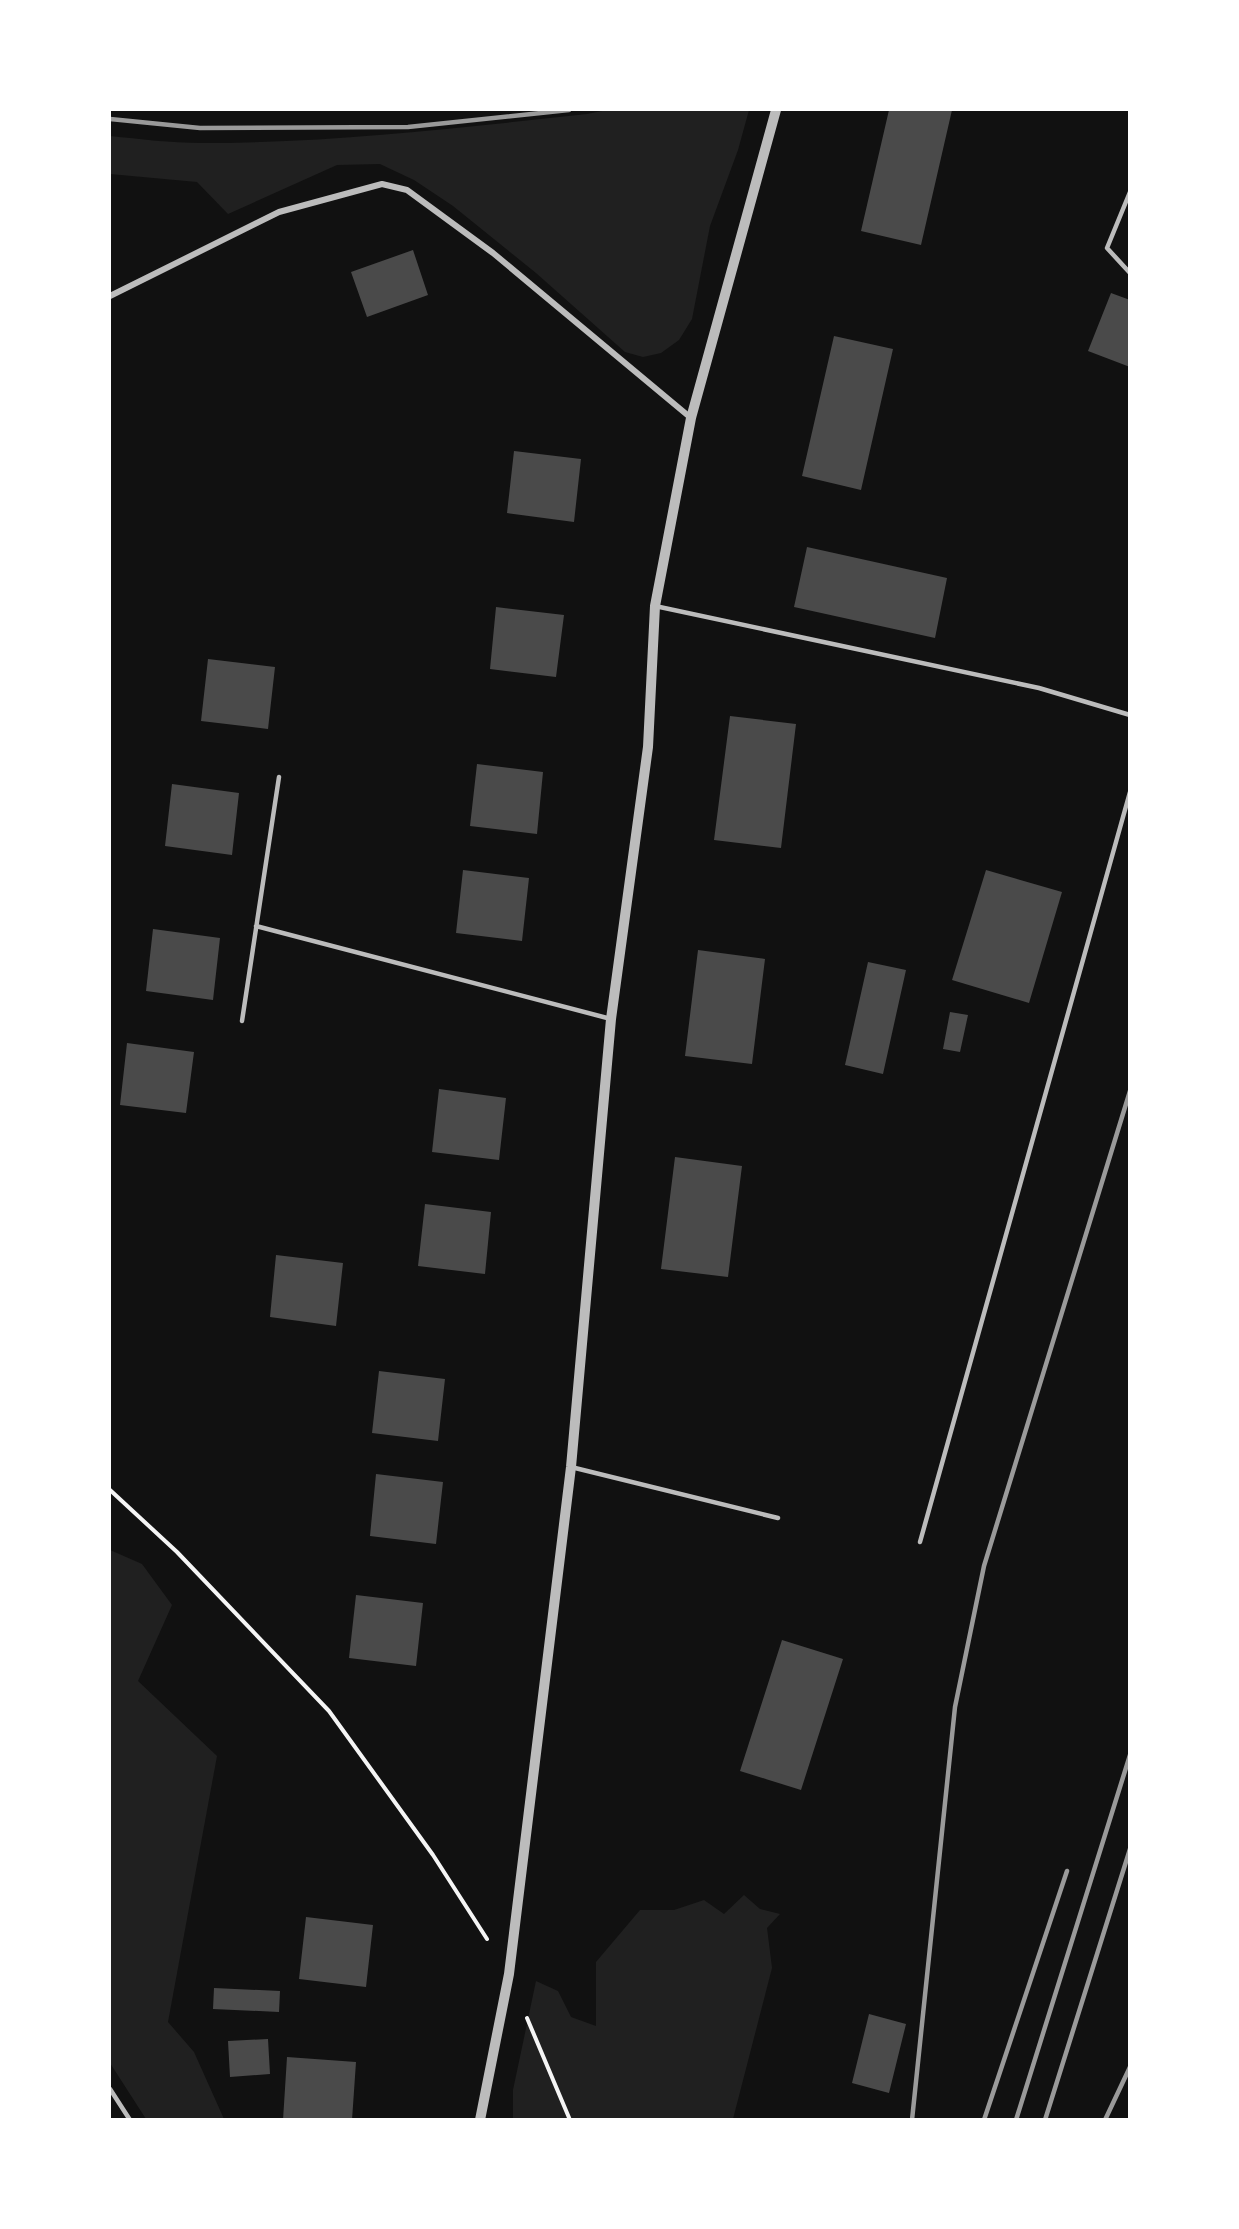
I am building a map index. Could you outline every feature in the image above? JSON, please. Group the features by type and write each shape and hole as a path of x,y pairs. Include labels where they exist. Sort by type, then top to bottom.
{"street":[{"path":"480,2120 509,1974 572,1467 611,1019 648,747 655,606 691,418 776,110"},
{"path":"110,296 279,212 382,184 406,190 493,253 691,418"}],"lane":[{"path":"1130,192 1107,248 1130,273"},
{"path":"655,606 1039,688 1130,715"},
{"path":"242,1021 279,777"},
{"path":"920,1542 1130,792"},
{"path":"256,926 611,1019"},
{"path":"572,1467 778,1518"},
{"path":"110,2089 130,2120"}],"path":[{"path":"110,1490 177,1552 329,1711 434,1855 509,1974"},
{"path":"526,2015 570,2120"}],"shaded area":[{"path":"607,110 749,110 738,150 710,226 692,319 679,340 661,353 643,357 625,352 536,273 453,206 414,180 380,164 337,165 228,214 197,182 110,174 110,136 189,143 346,138 587,114"},
{"path":"110,1550 142,1564 172,1605 138,1681 217,1756 168,2022 194,2052 224,2119 146,2119 110,2063"},
{"path":"744,1895 760,1909 780,1914 767,1928 772,1968 733,2119 513,2120 513,2090 536,1981 558,1991 571,2017 596,2026 596,1962 640,1910 674,1910 704,1900 724,1914"}],"building":[{"path":"889,110 952,110 921,245 861,231"},
{"path":"413,250 428,295 367,317 351,272"},
{"path":"1111,293 1130,300 1130,367 1088,351"},
{"path":"834,336 893,349 861,490 802,476"},
{"path":"514,451 581,459 574,522 507,513"},
{"path":"807,547 947,578 935,638 794,607"},
{"path":"496,607 564,615 556,677 490,669"},
{"path":"208,659 275,667 268,729 201,721"},
{"path":"730,716 796,724 781,848 714,840"},
{"path":"477,764 543,772 537,834 470,826"},
{"path":"172,784 239,793 232,855 165,846"},
{"path":"463,870 529,878 522,941 456,933"},
{"path":"986,870 1062,892 1029,1003 952,980"},
{"path":"153,929 220,938 213,1000 146,991"},
{"path":"698,950 765,959 752,1064 685,1056"},
{"path":"868,962 906,970 883,1074 845,1065"},
{"path":"950,1012 968,1015 960,1052 943,1049"},
{"path":"127,1043 194,1052 186,1113 120,1105"},
{"path":"439,1089 506,1098 499,1160 432,1152"},
{"path":"675,1157 742,1166 728,1277 661,1269"},
{"path":"425,1204 491,1212 485,1274 418,1266"},
{"path":"276,1255 343,1263 336,1326 270,1317"},
{"path":"379,1371 445,1379 438,1441 372,1433"},
{"path":"376,1474 443,1482 436,1544 370,1536"},
{"path":"356,1595 423,1603 416,1666 349,1658"},
{"path":"782,1640 843,1659 801,1790 740,1771"},
{"path":"306,1917 373,1925 366,1987 299,1979"},
{"path":"214,1988 280,1991 279,2012 213,2009"},
{"path":"869,2014 906,2024 889,2093 852,2083"},
{"path":"268,2039 270,2074 230,2077 228,2041"},
{"path":"287,2057 356,2062 352,2120 283,2120"}],"railway":[{"path":"110,119 200,128 408,127 569,110"},
{"path":"912,2120 955,1707 984,1566 1130,1091"},
{"path":"1016,2120 1130,1755"},
{"path":"1045,2120 1130,1849"},
{"path":"984,2120 1067,1871"},
{"path":"1105,2120 1130,2067"}]}
